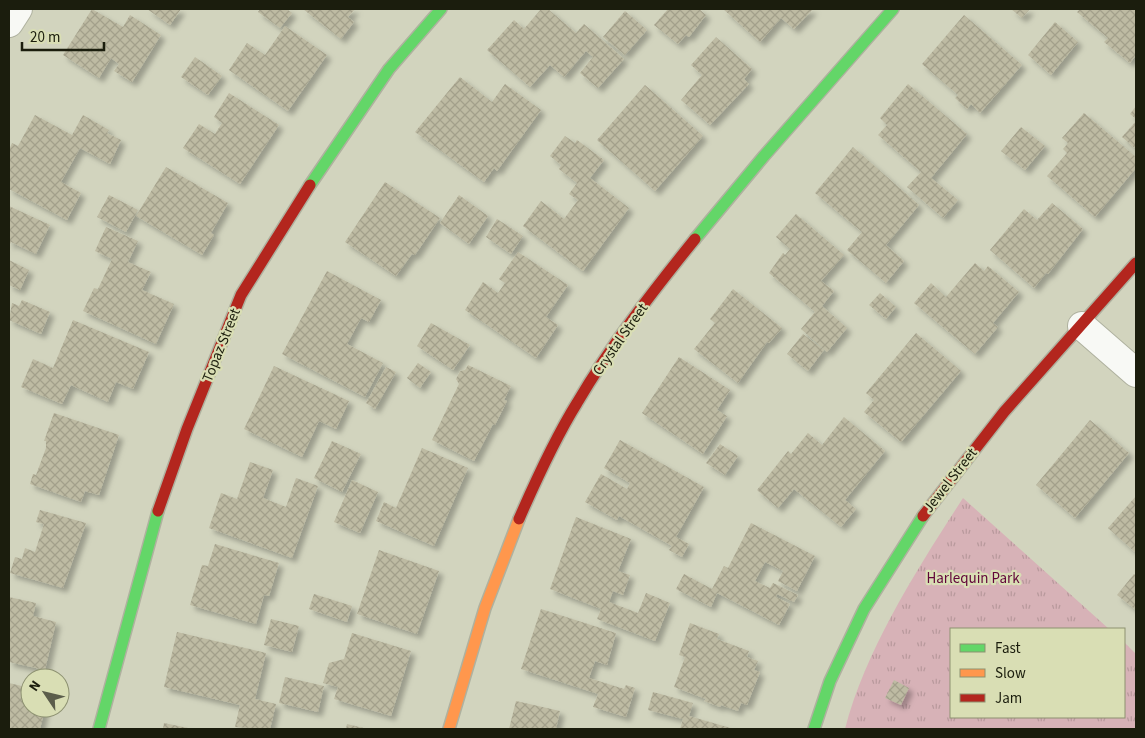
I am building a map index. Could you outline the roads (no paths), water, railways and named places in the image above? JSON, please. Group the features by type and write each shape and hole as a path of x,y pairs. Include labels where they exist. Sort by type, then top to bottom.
{"street":[{"path":"9,23 18,9"},
{"name":"Topaz Street","path":"99,729 154,523 187,429 241,296 292,212 390,69 441,9"},
{"name":"Crystal Street","path":"449,729 465,668 499,564 537,480 569,416 609,353 682,252 748,173 893,9"},
{"name":"Jewel Street","path":"814,729 830,681 864,609 924,514 1004,412 1136,263"},
{"path":"1082,326 1136,373"}],"park label":[{"name":"Harlequin Park","path":"973,578"}]}
